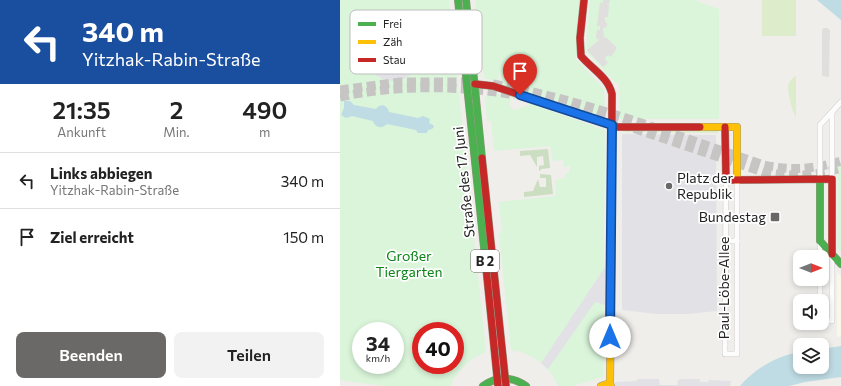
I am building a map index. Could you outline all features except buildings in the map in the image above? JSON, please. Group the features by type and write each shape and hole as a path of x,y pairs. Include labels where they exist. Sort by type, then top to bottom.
{"street":[{"name":"Straße des 17. Juni","path":"458,0 459,10"},
{"name":"Straße des 17. Juni","path":"466,0 467,10"},
{"path":"584,0 580,51 581,55 611,88 610,385 601,386"},
{"name":"Straße des 17. Juni","path":"466,74 500,381 507,386"},
{"name":"Straße des 17. Juni","path":"473,74 500,381"},
{"path":"467,85 474,84 493,86 618,127 725,128"},
{"path":"820,250 820,125 841,102"},
{"path":"829,321 832,321 832,112"},
{"name":"Paul-Löbe-Allee","path":"725,128 737,128 737,354 725,354 725,128"},
{"path":"726,180 832,179"},
{"path":"725,241 737,241"},
{"path":"820,241 841,264"},
{"path":"483,386 489,382 516,379 526,386"},
{"path":"502,386 507,386"}],"shaded area":[{"path":"603,0 610,0 609,4 606,4 609,5 608,17 605,17 607,27 603,28 604,37 617,48 611,57 608,55 606,57 605,59 608,63 603,67 587,50 599,40 596,38 597,30 600,30 600,26 597,26 600,2 603,3"},
{"path":"823,28 830,30 829,77 822,76"},
{"path":"375,74 411,74 403,79 393,81 383,79"},
{"name":"Platz der Republik","path":"622,134 716,135 717,311 687,314 657,314 622,310"},
{"path":"605,267 605,305 595,302 548,369 541,363"},
{"path":"837,272 841,276 841,336 837,337"},
{"path":"638,379 659,379 660,385 677,385 678,380 681,379 699,379 701,382 708,382 709,380 731,381 730,386 615,386 615,382 636,381"}],"green space":[{"name":"Großer Tiergarten","path":"340,0 449,0 450,10 350,10 350,74 457,74 486,352 474,358 464,367 464,322 412,322 412,374 458,374 450,386 384,386 340,380"},
{"path":"475,0 581,0 577,54 575,58 604,89 605,114 601,116 502,84 500,71 498,82 484,78 482,61 482,10 476,10"},
{"path":"590,0 694,0 719,9 719,119 620,119 619,83 616,83 586,51"},
{"path":"762,0 796,0 796,36 762,36"},
{"path":"796,76 796,117 790,102 788,86 791,80"},
{"path":"490,91 511,98 509,105 514,110 531,104 605,130 603,377 572,386 558,386 550,372 533,357 511,350 499,233 502,233 499,202 556,196 555,180 565,178 565,173 569,173 570,166 564,167 563,160 553,161 550,146 494,151 491,121 487,121 485,98"},
{"path":"622,131 718,131 718,133 625,132"},
{"path":"548,149 550,168 541,169 539,171 539,166 544,165 543,156 537,157 537,167 530,155 520,156 520,151"},
{"path":"838,162 841,162 841,252 837,248"},
{"path":"540,174 551,175 553,194 524,197 524,192 533,191 538,179 540,187 546,187 546,178 540,178"}],"water":[{"path":"817,0 841,0 841,20"},
{"path":"344,101 350,101 354,105 376,109 383,105 387,107 389,112 418,118 423,116 430,119 429,123 434,127 428,130 427,133 418,133 416,130 387,124 383,127 379,127 375,125 373,121 352,116 346,118 341,115 344,108"},
{"path":"841,346 841,377 805,382 789,386 740,386 760,368 783,356 793,354 793,374 829,374 829,348"}],"tunnel":[{"path":"340,90 400,82 474,82"},
{"path":"493,84 562,99 630,119 764,165 784,168 803,168 822,166 841,161"},
{"path":"340,97 405,88 471,89 515,95"},
{"path":"570,108 763,172 783,175 802,175 822,173 841,168"}],"traffic: fast":[{"path":"458,0 459,10"},
{"path":"466,0 467,10"},
{"path":"466,74 485,257"},
{"path":"473,74 482,158"},
{"path":"820,179 820,241 841,264"},
{"path":"483,386 494,380 504,378 515,380 526,386"}],"traffic: slow":[{"path":"700,127 737,127 737,180"},
{"path":"610,383 611,297"},
{"path":"601,386 610,383 611,386"}],"traffic: jam":[{"path":"584,0 580,38 581,56 603,78 612,94 611,297"},
{"path":"475,84 493,86 618,127 700,127"},
{"path":"725,127 726,180 832,179 832,254"},
{"path":"482,158 506,386"},
{"path":"485,257 498,386"}],"place":[{"name":"Platz der Republik","path":"669,186"},
{"name":"Bundestag","path":"775,217"}],"route":[{"path":"520,95 612,125 610,337"}]}
